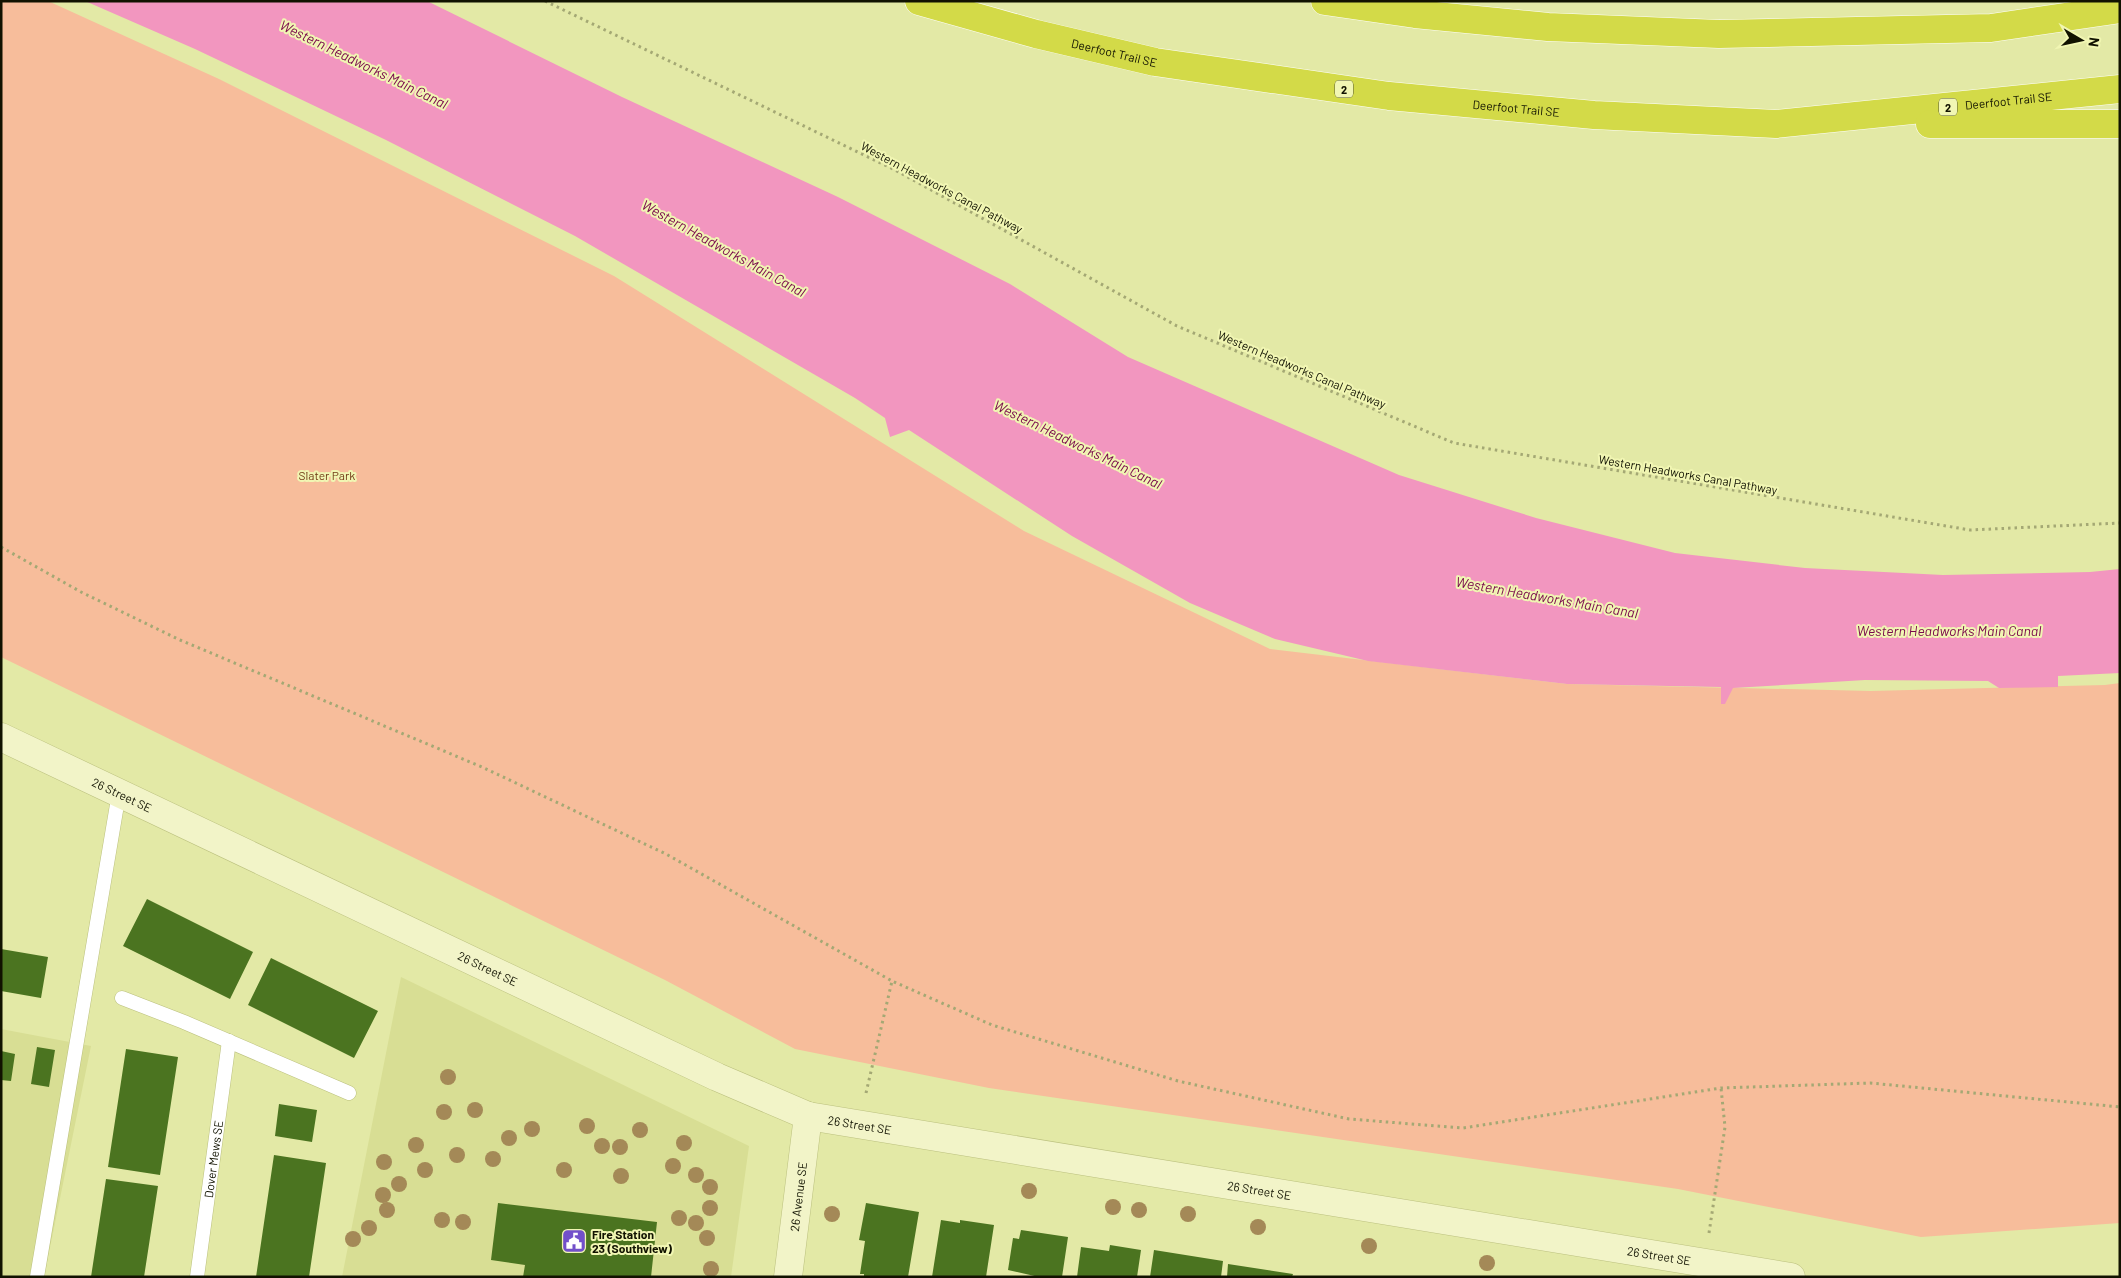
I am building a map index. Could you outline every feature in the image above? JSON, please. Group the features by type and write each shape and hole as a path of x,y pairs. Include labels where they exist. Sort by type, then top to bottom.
{"highway":[{"name":"Deerfoot Trail SE","path":"919,1 1036,34 1155,62 1389,96 1594,115 1776,124 2120,89"},
{"path":"1326,1 1415,14 1548,27 1719,34 1991,28 2120,9"},
{"path":"1776,124 2120,124"}],"street":[{"name":"26 Street SE","path":"1,737 717,1076 808,1116 1791,1277"},
{"name":"26 Avenue SE","path":"788,1277 808,1116"}],"lane":[{"path":"37,1277 119,792"},
{"path":"122,998 229,1041 349,1093"},
{"name":"Dover Mews SE","path":"197,1277 229,1041"}],"path":[{"name":"Western Headworks Canal Pathway","path":"546,1 895,170 1177,326 1454,443 1970,530 2120,523"},
{"path":"1,547 81,592 180,640 482,766 666,854 892,981 1001,1028 1178,1081 1349,1120 1463,1128 1721,1088 1870,1083 2120,1107"},
{"path":"859,1124 892,981"},
{"path":"1708,1234 1725,1127 1721,1088"}],"shaded area":[{"path":"401,977 749,1146 731,1277 342,1277"},
{"path":"1,1029 91,1046 44,1277 1,1277"}],"green space":[{"name":"Slater Park","path":"1,1 48,1 219,79 614,276 1024,531 1270,649 1567,684 1871,691 2105,685 2120,683 2120,1223 1921,1237 1678,1189 989,1088 795,1049 665,980 1,657"}],"water":[{"name":"Western Headworks Main Canal","path":"85,1 427,1 622,97 838,197 1010,284 1128,357 1399,475 1536,518 1675,553 1805,568 1943,575 2090,572 2120,569 2120,673 2058,676 2058,687 1999,688 1988,681 1865,680 1733,688 1725,704 1721,704 1721,687 1567,684 1368,661 1275,639 1190,603 1072,536 909,430 890,437 885,418 855,398 575,236 386,140 195,49"}],"building":[{"path":"147,899 253,952 230,999 123,946"},
{"path":"1,949 48,957 41,998 1,991"},
{"path":"271,958 378,1011 354,1058 248,1005"},
{"path":"37,1047 55,1050 49,1087 31,1084"},
{"path":"126,1049 178,1057 160,1175 108,1167"},
{"path":"1,1051 15,1054 11,1081 1,1080"},
{"path":"279,1104 317,1110 312,1142 275,1136"},
{"path":"274,1155 326,1163 309,1277 256,1277"},
{"path":"106,1179 158,1186 144,1277 91,1277"},
{"name":"Fire Station 23 (Southview)","path":"498,1203 657,1222 651,1277 523,1277 525,1265 491,1260"},
{"path":"866,1203 919,1212 908,1277 864,1277 864,1274 860,1274 865,1241 859,1240"},
{"path":"941,1220 960,1223 960,1220 994,1225 986,1277 932,1277"},
{"path":"1021,1230 1068,1237 1062,1277 1039,1277 1008,1270 1013,1238 1019,1239"},
{"path":"1110,1245 1141,1250 1137,1277 1077,1277 1081,1247 1109,1251"},
{"path":"1154,1250 1223,1261 1221,1277 1150,1277"},
{"path":"1228,1264 1293,1274 1292,1277 1227,1277"}],"place":[{"name":"Fire Station 23 (Southview)","path":"574,1241"}]}
